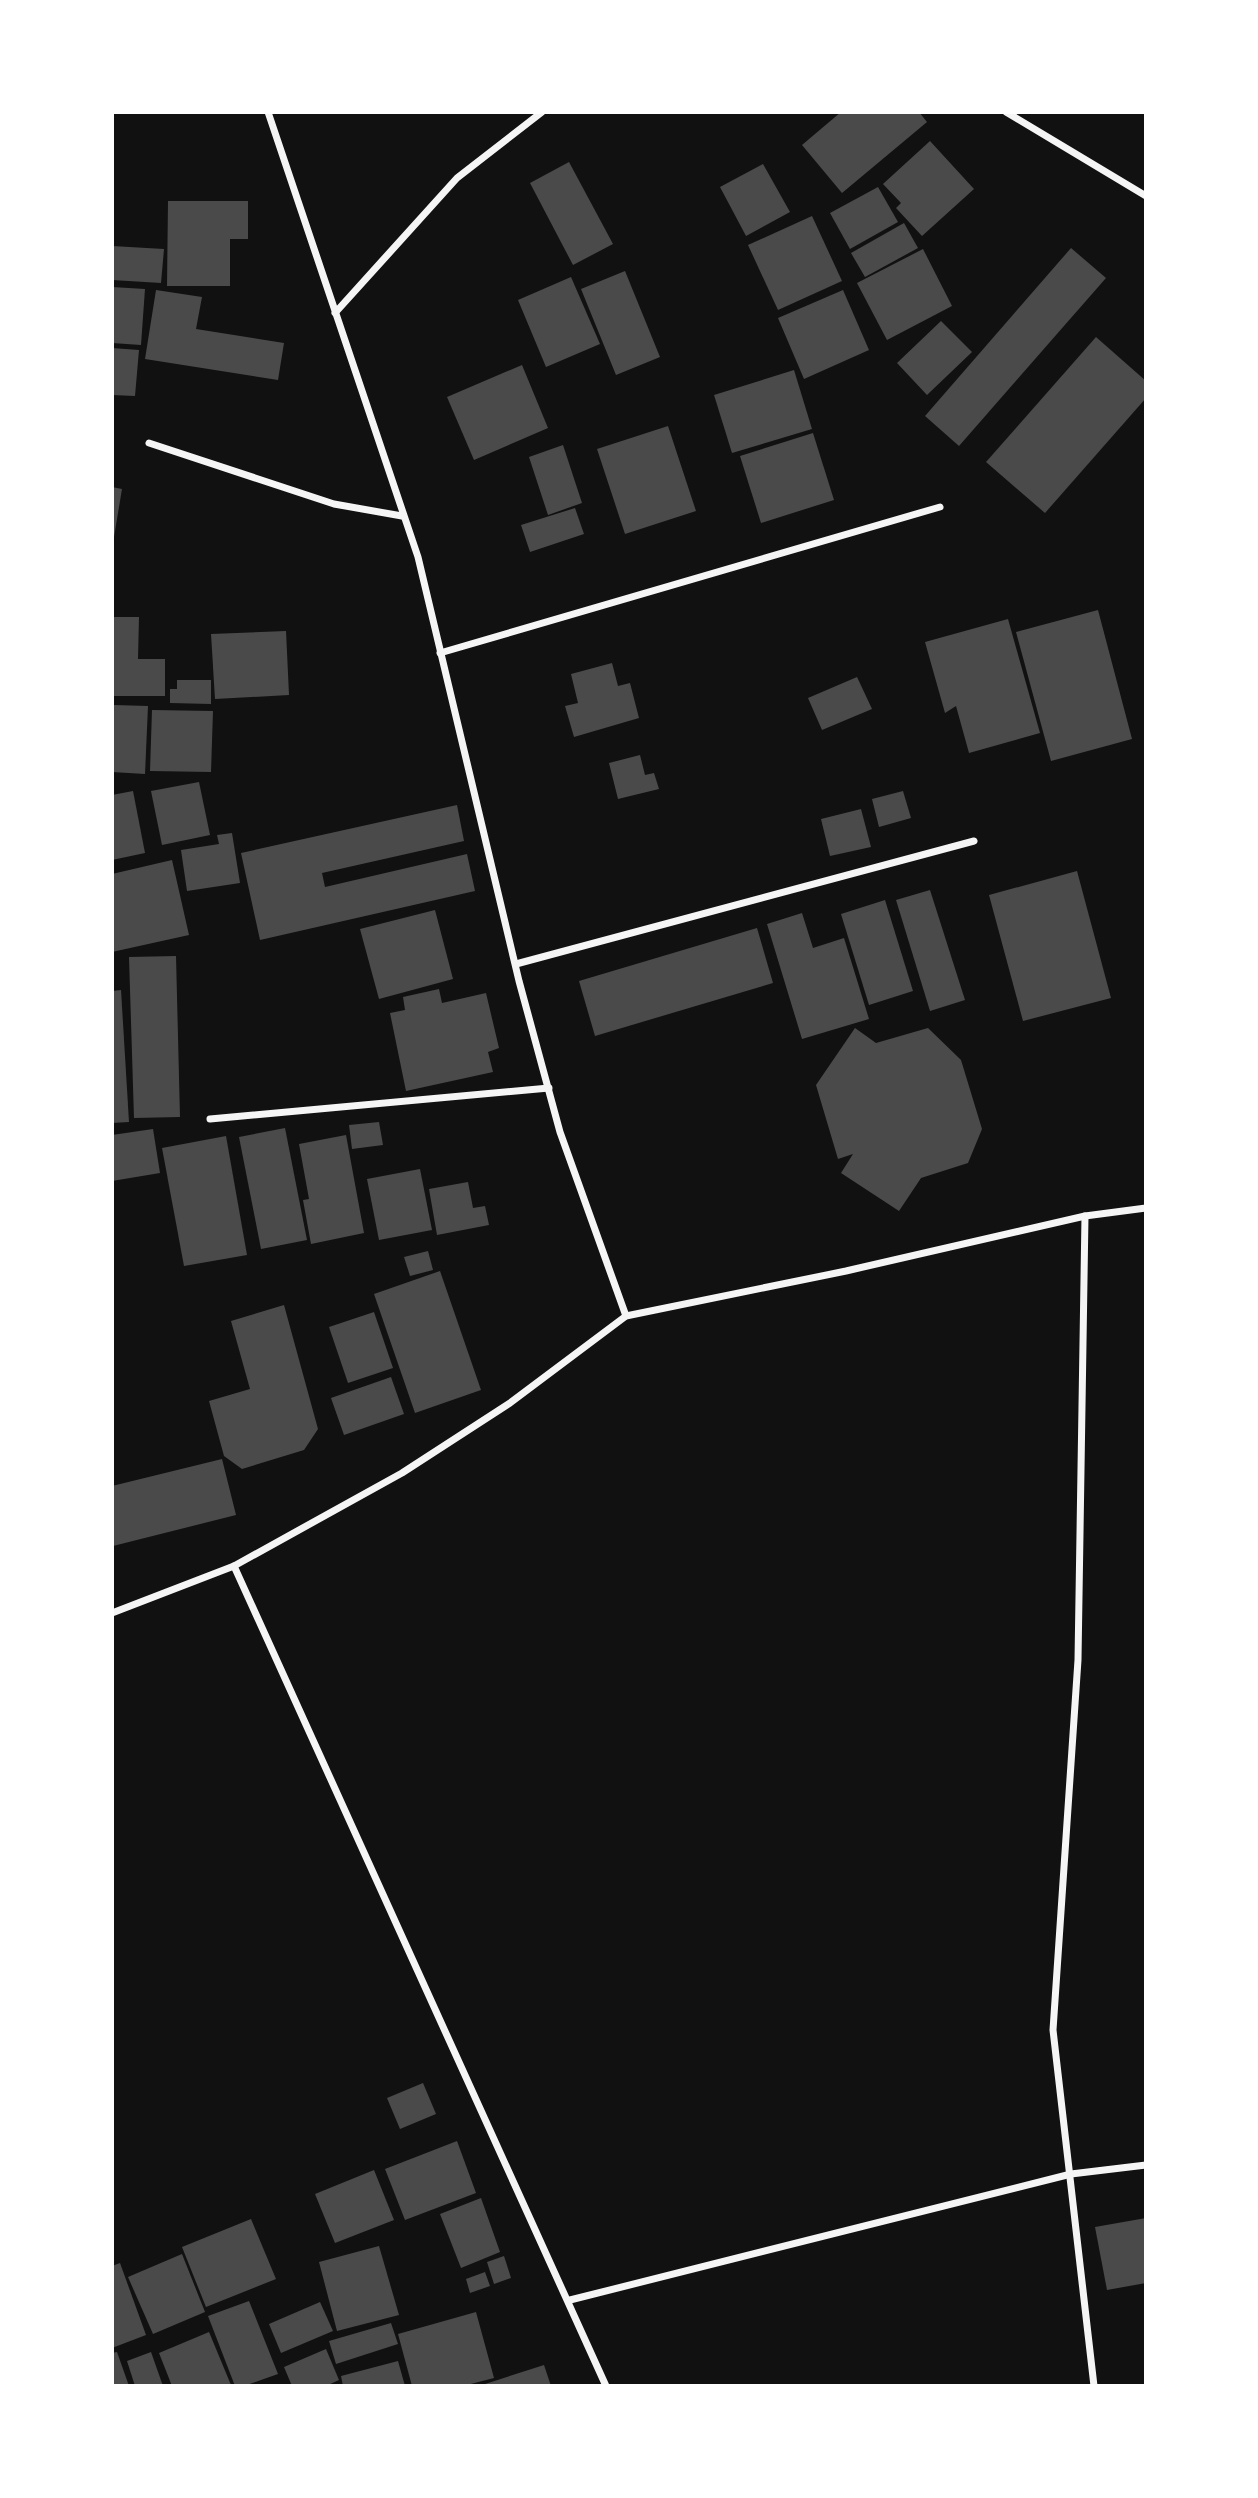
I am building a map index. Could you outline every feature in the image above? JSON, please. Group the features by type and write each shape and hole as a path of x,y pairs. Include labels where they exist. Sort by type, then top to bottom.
{"street":[{"path":"268,112 418,557 516,964 560,1132 626,1316"},
{"path":"335,313 457,178 542,112"},
{"path":"1006,112 1146,196"},
{"path":"149,443 334,504 402,516"},
{"path":"440,653 940,507"},
{"path":"516,964 974,841"},
{"path":"210,1119 549,1088"},
{"path":"112,1613 234,1566 402,1473 510,1403 626,1316 846,1272 1085,1216 1146,1208"},
{"path":"1085,1216 1078,1660 1054,2030 1094,2386"},
{"path":"234,1566 570,2300 606,2386"},
{"path":"570,2300 1071,2174 1146,2165"}],"building":[{"path":"841,112 919,112 927,122 842,193 802,145"},
{"path":"930,141 974,189 922,236 896,208 901,203 883,184"},
{"path":"569,162 613,244 573,265 530,183"},
{"path":"763,164 790,212 746,236 720,187"},
{"path":"878,187 898,222 850,249 830,213"},
{"path":"168,201 248,201 248,239 230,239 230,286 167,286"},
{"path":"812,216 842,281 778,310 748,245"},
{"path":"904,223 918,248 865,277 851,253"},
{"path":"112,246 164,249 161,283 112,280"},
{"path":"1071,248 1106,278 959,446 925,416"},
{"path":"923,249 952,306 887,340 857,283"},
{"path":"625,271 660,357 616,375 581,289"},
{"path":"571,277 600,344 546,367 518,300"},
{"path":"112,287 145,289 141,345 112,343"},
{"path":"156,290 202,297 196,329 284,343 278,380 145,359"},
{"path":"843,290 869,350 804,379 778,318"},
{"path":"941,321 972,352 927,395 897,363"},
{"path":"1096,337 1146,381 1146,398 1045,513 986,462"},
{"path":"112,348 139,350 135,396 112,395"},
{"path":"522,365 548,428 474,460 447,397"},
{"path":"794,370 812,429 732,453 714,395"},
{"path":"668,426 696,511 625,534 597,449"},
{"path":"813,433 834,500 761,523 740,456"},
{"path":"563,445 582,503 548,515 529,457"},
{"path":"112,487 122,489 113,543 112,543"},
{"path":"575,508 584,534 530,552 521,525"},
{"path":"1098,610 1132,739 1051,761 1016,632"},
{"path":"112,617 139,617 138,659 165,659 165,696 112,696"},
{"path":"1008,619 1040,733 969,753 956,706 945,713 925,642"},
{"path":"286,631 289,695 215,699 211,634"},
{"path":"612,663 618,686 630,683 639,718 574,737 565,706 578,703 571,674"},
{"path":"857,677 872,709 822,730 808,698"},
{"path":"177,680 211,680 211,704 170,703 170,689 177,689"},
{"path":"114,705 148,706 145,774 112,772"},
{"path":"152,710 213,711 211,772 150,771"},
{"path":"640,755 645,775 654,773 659,789 618,799 609,763"},
{"path":"199,782 210,835 162,845 151,791"},
{"path":"133,791 145,853 112,860 112,795"},
{"path":"903,791 911,818 879,827 872,799"},
{"path":"457,805 464,841 322,873 325,887 467,854 475,891 260,940 241,853"},
{"path":"861,809 871,847 830,856 821,819"},
{"path":"232,833 240,883 187,891 181,850 219,844 217,835"},
{"path":"172,860 189,935 112,952 112,874"},
{"path":"1077,871 1111,998 1023,1021 989,895"},
{"path":"930,890 965,1000 930,1011 896,900"},
{"path":"885,900 913,991 869,1005 841,914"},
{"path":"435,910 453,979 379,999 360,929"},
{"path":"802,913 813,948 844,938 869,1019 802,1039 767,924"},
{"path":"757,928 773,983 595,1036 579,981"},
{"path":"176,956 180,1117 134,1118 129,957"},
{"path":"439,989 442,1003 486,993 499,1048 488,1052 493,1072 406,1091 390,1013 405,1010 403,997"},
{"path":"121,990 129,1122 112,1123 112,991"},
{"path":"855,1028 876,1043 928,1028 961,1060 982,1129 968,1163 921,1178 899,1211 841,1173 853,1154 838,1159 816,1085"},
{"path":"379,1122 383,1145 352,1149 349,1125"},
{"path":"285,1128 307,1240 261,1249 239,1137"},
{"path":"153,1129 160,1173 112,1181 112,1135"},
{"path":"346,1135 364,1233 311,1244 303,1200 309,1199 299,1144"},
{"path":"226,1136 247,1255 184,1266 162,1148"},
{"path":"420,1169 432,1230 379,1240 367,1179"},
{"path":"468,1182 473,1208 485,1206 489,1225 437,1235 429,1189"},
{"path":"428,1251 433,1270 410,1276 404,1257"},
{"path":"440,1271 481,1390 415,1413 374,1294"},
{"path":"284,1305 318,1429 304,1450 242,1469 224,1456 209,1401 250,1389 231,1321"},
{"path":"374,1312 393,1368 348,1383 329,1327"},
{"path":"391,1377 404,1414 344,1435 331,1398"},
{"path":"222,1459 236,1515 113,1546 112,1486"},
{"path":"423,2083 436,2114 400,2129 387,2098"},
{"path":"457,2141 476,2193 405,2220 385,2169"},
{"path":"374,2170 394,2220 335,2243 315,2194"},
{"path":"481,2198 500,2252 461,2268 440,2214"},
{"path":"1146,2218 1146,2283 1107,2290 1095,2227"},
{"path":"251,2219 276,2279 206,2307 182,2247"},
{"path":"379,2246 399,2315 337,2331 319,2262"},
{"path":"182,2254 205,2312 153,2334 128,2277"},
{"path":"504,2256 511,2278 494,2284 487,2262"},
{"path":"120,2263 146,2335 112,2348 112,2266"},
{"path":"485,2272 490,2286 470,2293 466,2279"},
{"path":"249,2301 278,2374 244,2386 235,2386 208,2316"},
{"path":"320,2302 333,2331 281,2353 269,2324"},
{"path":"476,2312 494,2378 463,2386 412,2386 398,2334"},
{"path":"391,2323 398,2344 336,2364 329,2341"},
{"path":"209,2332 231,2385 172,2386 159,2353"},
{"path":"326,2349 339,2380 326,2386 292,2386 284,2367"},
{"path":"117,2352 129,2386 112,2386 112,2353"},
{"path":"151,2352 163,2386 135,2386 127,2361"},
{"path":"398,2361 405,2386 343,2386 341,2376"},
{"path":"544,2365 551,2386 482,2386 482,2385"}]}
